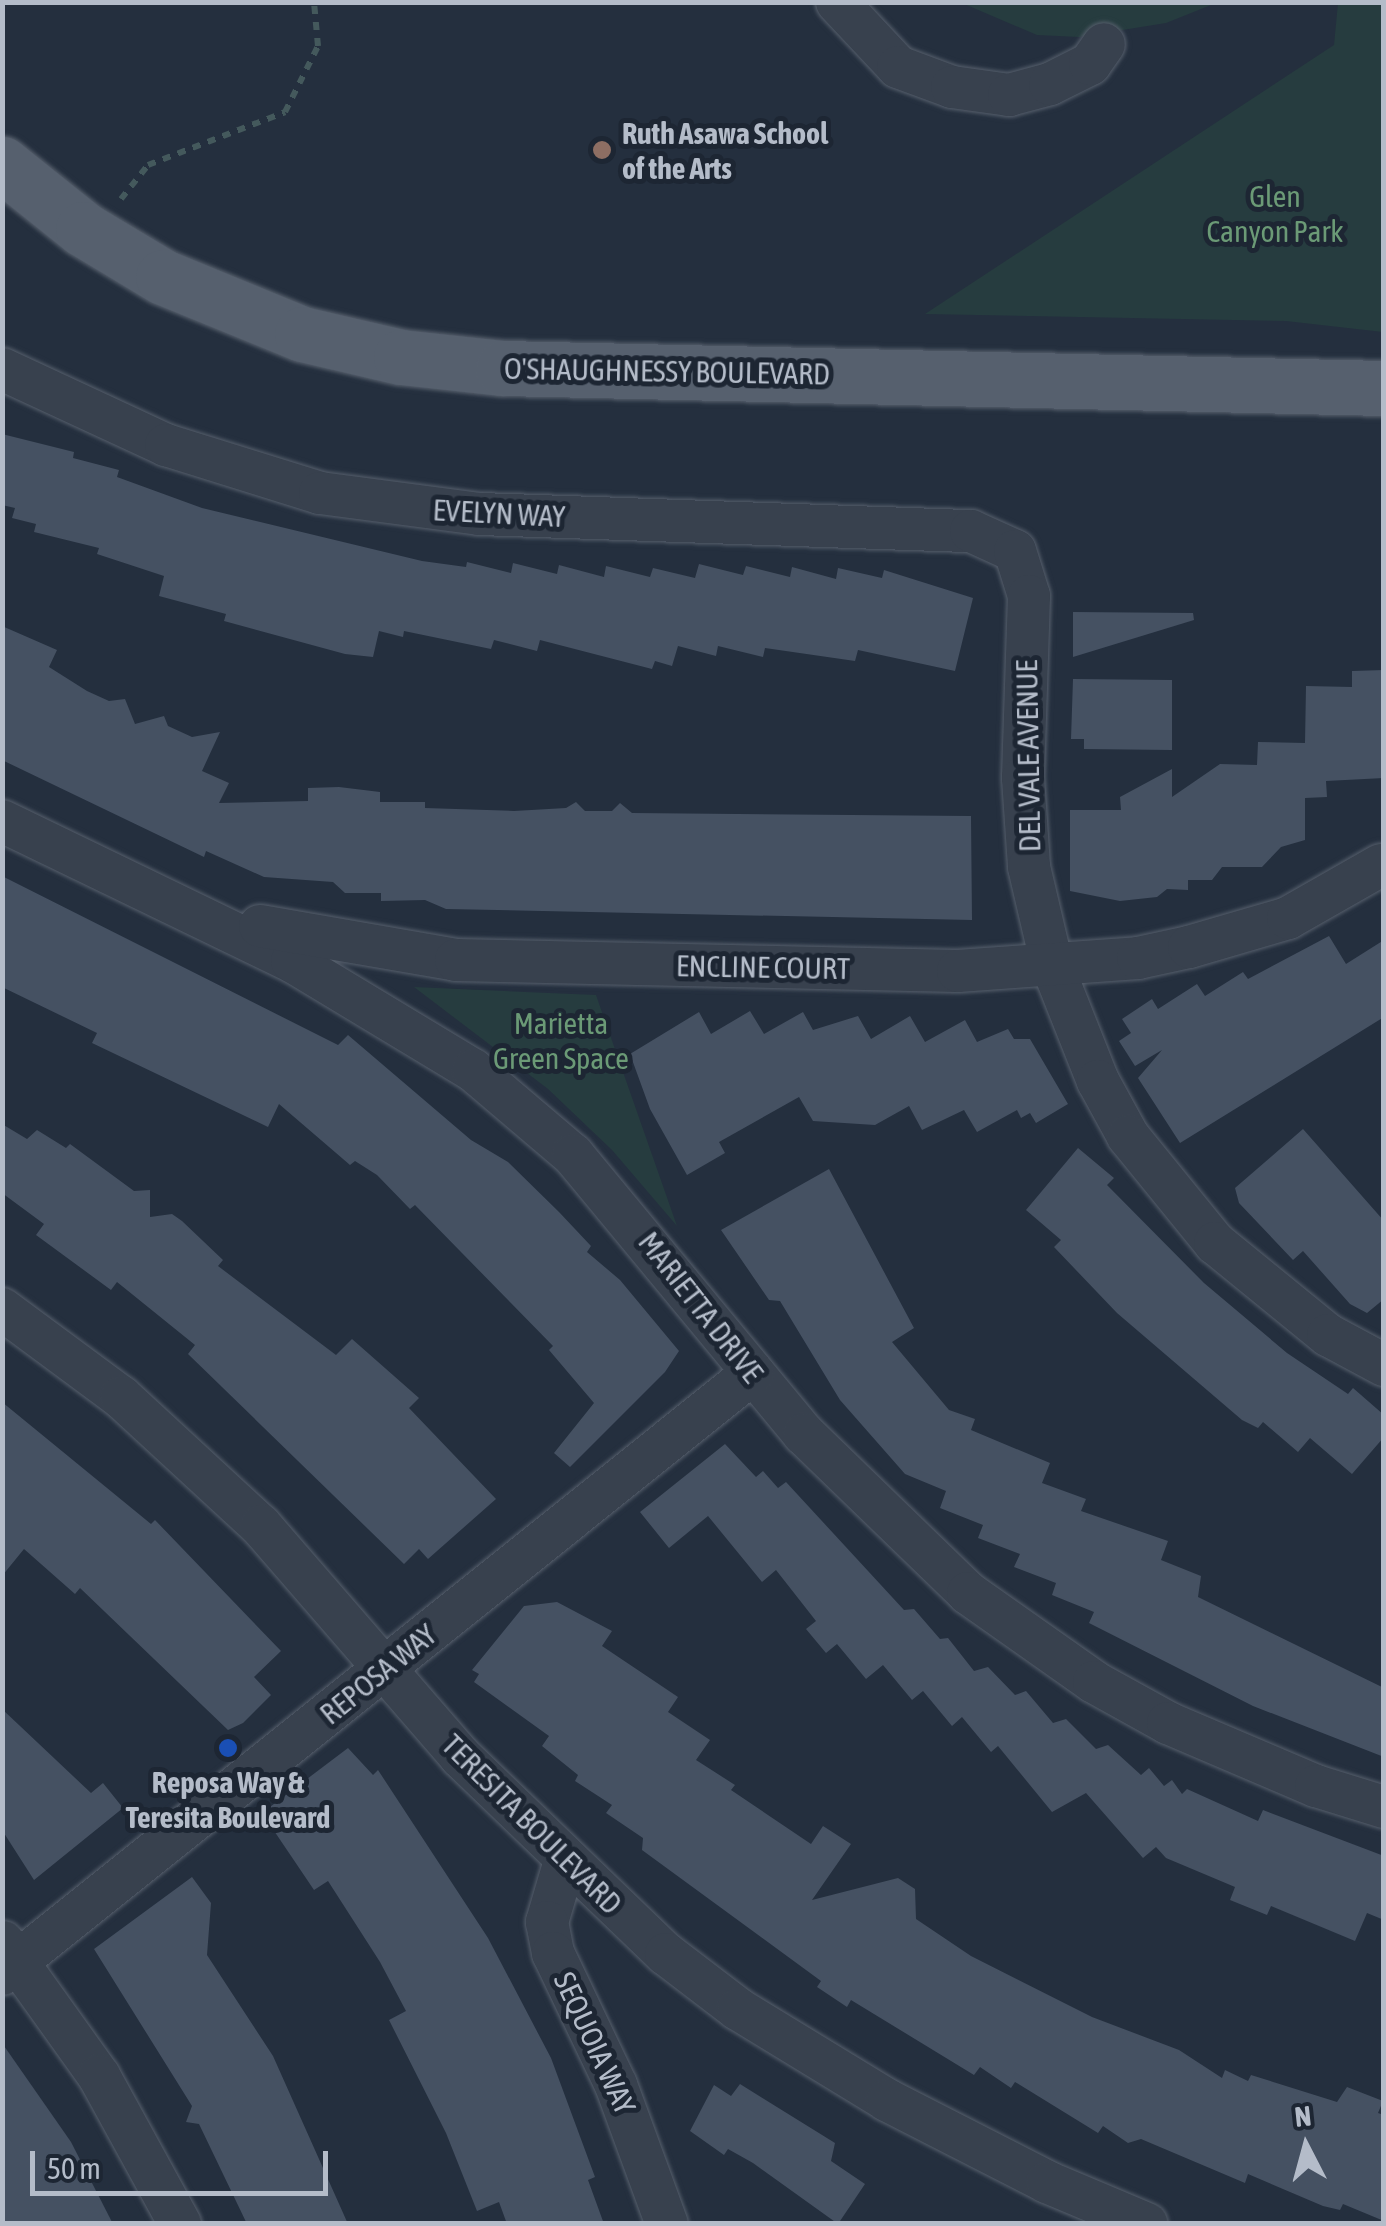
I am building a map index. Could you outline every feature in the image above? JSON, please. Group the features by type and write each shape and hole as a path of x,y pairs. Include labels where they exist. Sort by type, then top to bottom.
{"main road":[{"name":"O'SHAUGHNESSY BOULEVARD","path":"2,164 82,228 164,277 302,334 401,358 503,368 1384,388"}],"street":[{"path":"836,2 898,67 952,87 1009,95 1050,84 1090,64 1104,44"},
{"name":"EVELYN WAY","path":"2,369 166,445 320,493 480,514 971,531 1015,551"},
{"name":"DEL VALE AVENUE","path":"1015,551 1029,596 1024,823 1052,965 1098,1080 1168,1192 1272,1294 1384,1365"},
{"name":"MARIETTA DRIVE","path":"2,821 351,992 474,1070 574,1155 623,1208 752,1372 860,1495 1031,1640 1183,1730 1316,1786 1384,1807"},
{"name":"ENCLINE COURT","path":"135,884 287,934 456,960 958,972 1138,958 1242,934 1324,900 1381,865"},
{"name":"TERESITA BOULEVARD","path":"2,1310 120,1396 192,1460 318,1588 460,1756 666,1954 796,2046 967,2144 1148,2224"},
{"name":"REPOSA WAY","path":"8,1959 385,1667 752,1372"},
{"name":"SEQUOIA WAY","path":"565,1861 547,1922 552,1953 616,2085 667,2224"},
{"path":"8,1959 136,2133 180,2224"}],"path":[{"path":"120,200 148,165 286,112 318,46 314,2"}],"green space":[{"path":"962,3 1216,3 1166,23 1079,37 1037,35"},
{"name":"Glen Canyon Park","path":"1338,3 1383,3 1383,332 1286,321 925,314 1334,45"},
{"name":"Marietta Green Space","path":"414,987 596,995 677,1226 612,1150 548,1089"}],"building":[{"path":"2,434 74,452 73,458 119,470 117,477 202,508 422,561 466,567 467,562 511,573 513,563 557,574 559,565 604,577 606,566 650,577 653,568 695,578 699,564 743,575 746,566 790,577 792,567 836,579 838,568 882,578 884,570 973,598 955,671 858,650 855,661 765,648 763,657 718,646 716,656 678,646 672,666 655,661 652,669 540,640 537,651 494,640 491,649 404,631 403,637 379,631 373,657 345,654 224,621 226,614 159,596 164,576 97,554 99,548 34,532 36,524 12,518 15,508 2,505"},
{"path":"1073,612 1193,613 1194,620 1073,657"},
{"path":"2,626 57,650 49,667 87,691 109,701 125,699 135,724 164,716 168,726 192,737 220,732 202,771 229,783 219,803 308,801 308,788 339,787 380,792 380,802 425,802 425,808 514,811 566,808 576,802 585,811 612,811 620,803 632,813 971,816 972,920 446,909 425,900 381,901 381,893 345,893 333,882 264,877 206,851 204,857 2,760"},
{"path":"1384,670 1384,778 1326,781 1327,797 1305,798 1305,840 1281,847 1262,867 1222,867 1212,880 1188,880 1188,890 1167,889 1157,897 1120,901 1070,891 1070,810 1121,810 1120,797 1172,769 1172,797 1220,764 1257,765 1258,742 1305,743 1306,686 1352,687 1352,671"},
{"path":"1073,679 1172,680 1172,750 1084,749 1084,739 1071,739"},
{"path":"2,876 338,1045 348,1035 471,1140 508,1162 591,1246 587,1252 620,1280 679,1351 665,1372 570,1467 554,1453 594,1403 549,1350 553,1346 415,1205 410,1209 377,1175 355,1161 350,1165 279,1104 268,1127 92,1043 97,1033 2,987"},
{"path":"1329,936 1346,964 1384,940 1384,1017 1180,1143 1138,1078 1162,1050 1135,1066 1119,1041 1131,1033 1122,1019 1152,999 1158,1009 1197,984 1205,996 1243,972 1248,979"},
{"path":"750,1011 764,1034 803,1012 813,1030 858,1016 871,1039 910,1016 925,1042 965,1020 977,1042 1008,1029 1014,1039 1030,1039 1068,1104 1036,1123 1030,1113 1021,1118 1017,1110 977,1132 964,1110 922,1130 909,1106 875,1125 813,1121 799,1097 719,1142 725,1153 687,1175 650,1109 630,1054 699,1012 711,1034"},
{"path":"2,1124 27,1139 37,1130 66,1148 70,1144 134,1191 150,1190 150,1217 172,1214 182,1221 223,1260 218,1266 336,1355 352,1339 419,1398 409,1408 496,1499 428,1559 419,1549 404,1564 188,1354 195,1345 117,1282 111,1290 36,1235 44,1224 2,1193"},
{"path":"1303,1129 1384,1221 1384,1299 1367,1313 1350,1304 1303,1251 1293,1260 1239,1203 1235,1188"},
{"path":"1078,1148 1114,1178 1107,1185 1204,1283 1287,1353 1348,1394 1353,1388 1384,1415 1384,1437 1352,1474 1310,1438 1298,1452 1263,1422 1258,1428 1242,1420 1117,1313 1054,1247 1061,1240 1026,1210"},
{"path":"829,1169 914,1328 892,1342 949,1410 975,1419 971,1430 1050,1463 1042,1483 1086,1499 1081,1511 1168,1541 1161,1560 1201,1576 1198,1597 1384,1688 1384,1757 1253,1706 1089,1623 1094,1612 1052,1595 1056,1583 1014,1567 1020,1554 978,1538 983,1525 940,1508 946,1491 905,1474 840,1400 780,1301 769,1300 721,1230"},
{"path":"2,1402 151,1524 155,1520 281,1651 254,1677 271,1695 243,1723 228,1730 80,1588 75,1594 24,1549 2,1576"},
{"path":"725,1444 756,1477 763,1471 778,1488 786,1482 904,1610 914,1609 940,1639 948,1638 974,1671 988,1667 1015,1695 1026,1691 1053,1723 1066,1719 1096,1749 1108,1745 1141,1775 1149,1768 1164,1786 1172,1780 1182,1794 1187,1789 1258,1821 1263,1810 1384,1856 1384,1920 1367,1913 1355,1941 1271,1906 1267,1915 1230,1900 1235,1887 1166,1858 1156,1847 1143,1858 1086,1793 1052,1812 998,1746 991,1752 962,1717 952,1726 923,1691 912,1700 883,1665 866,1679 837,1644 826,1653 806,1629 816,1621 776,1570 762,1582 708,1516 669,1548 640,1512"},
{"path":"557,1602 612,1631 602,1646 678,1697 668,1712 710,1740 696,1760 735,1785 731,1790 811,1844 823,1826 851,1844 812,1900 898,1878 915,1889 916,1919 971,1956 1092,2017 1179,2050 1222,2078 1225,2070 1248,2081 1251,2075 1337,2102 1347,2087 1383,2101 1378,2113 1384,2115 1384,2221 1343,2204 1340,2210 1323,2206 1248,2174 1245,2183 1141,2139 1128,2143 1103,2126 1098,2133 1015,2082 1011,2088 980,2067 974,2075 851,2000 847,2007 817,1987 821,1981 642,1850 643,1838 606,1813 612,1805 575,1781 578,1775 542,1746 549,1736 474,1682 479,1674 472,1670 524,1606"},
{"path":"2,1709 91,1793 103,1783 123,1808 34,1880 2,1830"},
{"path":"348,1748 373,1775 378,1770 488,1938 551,2058 595,2177 588,2180 604,2224 507,2224 499,2202 477,2211 446,2133 389,2020 406,2011 380,1962 328,1881 314,1890 262,1813"},
{"path":"192,1877 211,1903 207,1955 273,2056 348,2224 247,2224 199,2124 186,2122 192,2106 94,1949"},
{"path":"2,2043 71,2142 113,2224 2,2224"},
{"path":"740,2084 835,2143 831,2161 865,2184 838,2224 753,2163 728,2149 724,2155 690,2131 714,2085 731,2096"}],"place":[{"name":"Ruth Asawa School of the Arts","path":"602,150"},
{"name":"Reposa Way & Teresita Boulevard","path":"228,1748"}]}
